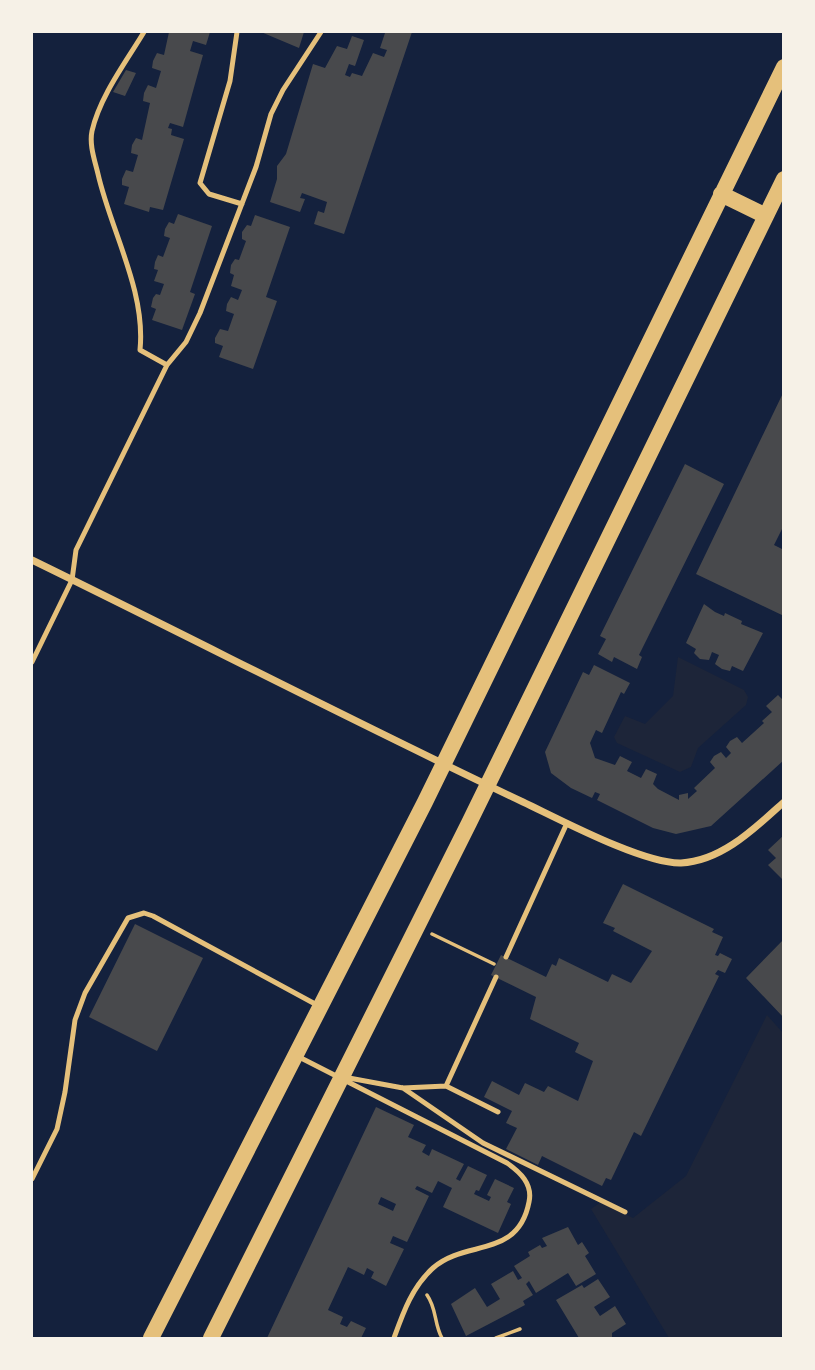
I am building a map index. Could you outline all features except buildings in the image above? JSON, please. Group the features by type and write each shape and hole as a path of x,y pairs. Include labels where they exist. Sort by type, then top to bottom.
{"main road":[{"path":"151,1339 443,765 783,67"},
{"path":"211,1339 417,927 783,179"},
{"path":"721,194 766,216"}],"street":[{"path":"32,560 443,765 637,852 679,863 706,858 727,848 783,802"}],"lane":[{"path":"144,32 99,111 91,133 91,146 143,327 140,350 167,365"},
{"path":"237,32 230,81 200,183 209,194 242,204"},
{"path":"32,662 72,580 76,550 167,365 186,342 200,313 242,204 271,114 321,32"},
{"path":"506,957 567,822"},
{"path":"32,1179 57,1129 75,1020 85,993 128,918 144,913 153,916 320,1007"},
{"path":"446,1086 496,977"},
{"path":"296,1056 507,1163 527,1183 531,1195 527,1213 508,1238 443,1261 417,1287 394,1339"},
{"path":"342,1077 403,1088 446,1086 498,1112"},
{"path":"403,1088 483,1143 625,1212"}],"path":[{"path":"417,927 496,965"},
{"path":"417,1287 433,1304 435,1324 442,1339"},
{"path":"496,1339 520,1329"}],"shaded area":[{"path":"678,657 744,690 748,697 746,705 698,748 691,767 680,772 617,743 614,737 625,716 645,724 673,696"},
{"path":"767,1015 783,1033 783,1335 778,1338 669,1338 591,1209 601,1202 633,1218 686,1176"}]}
